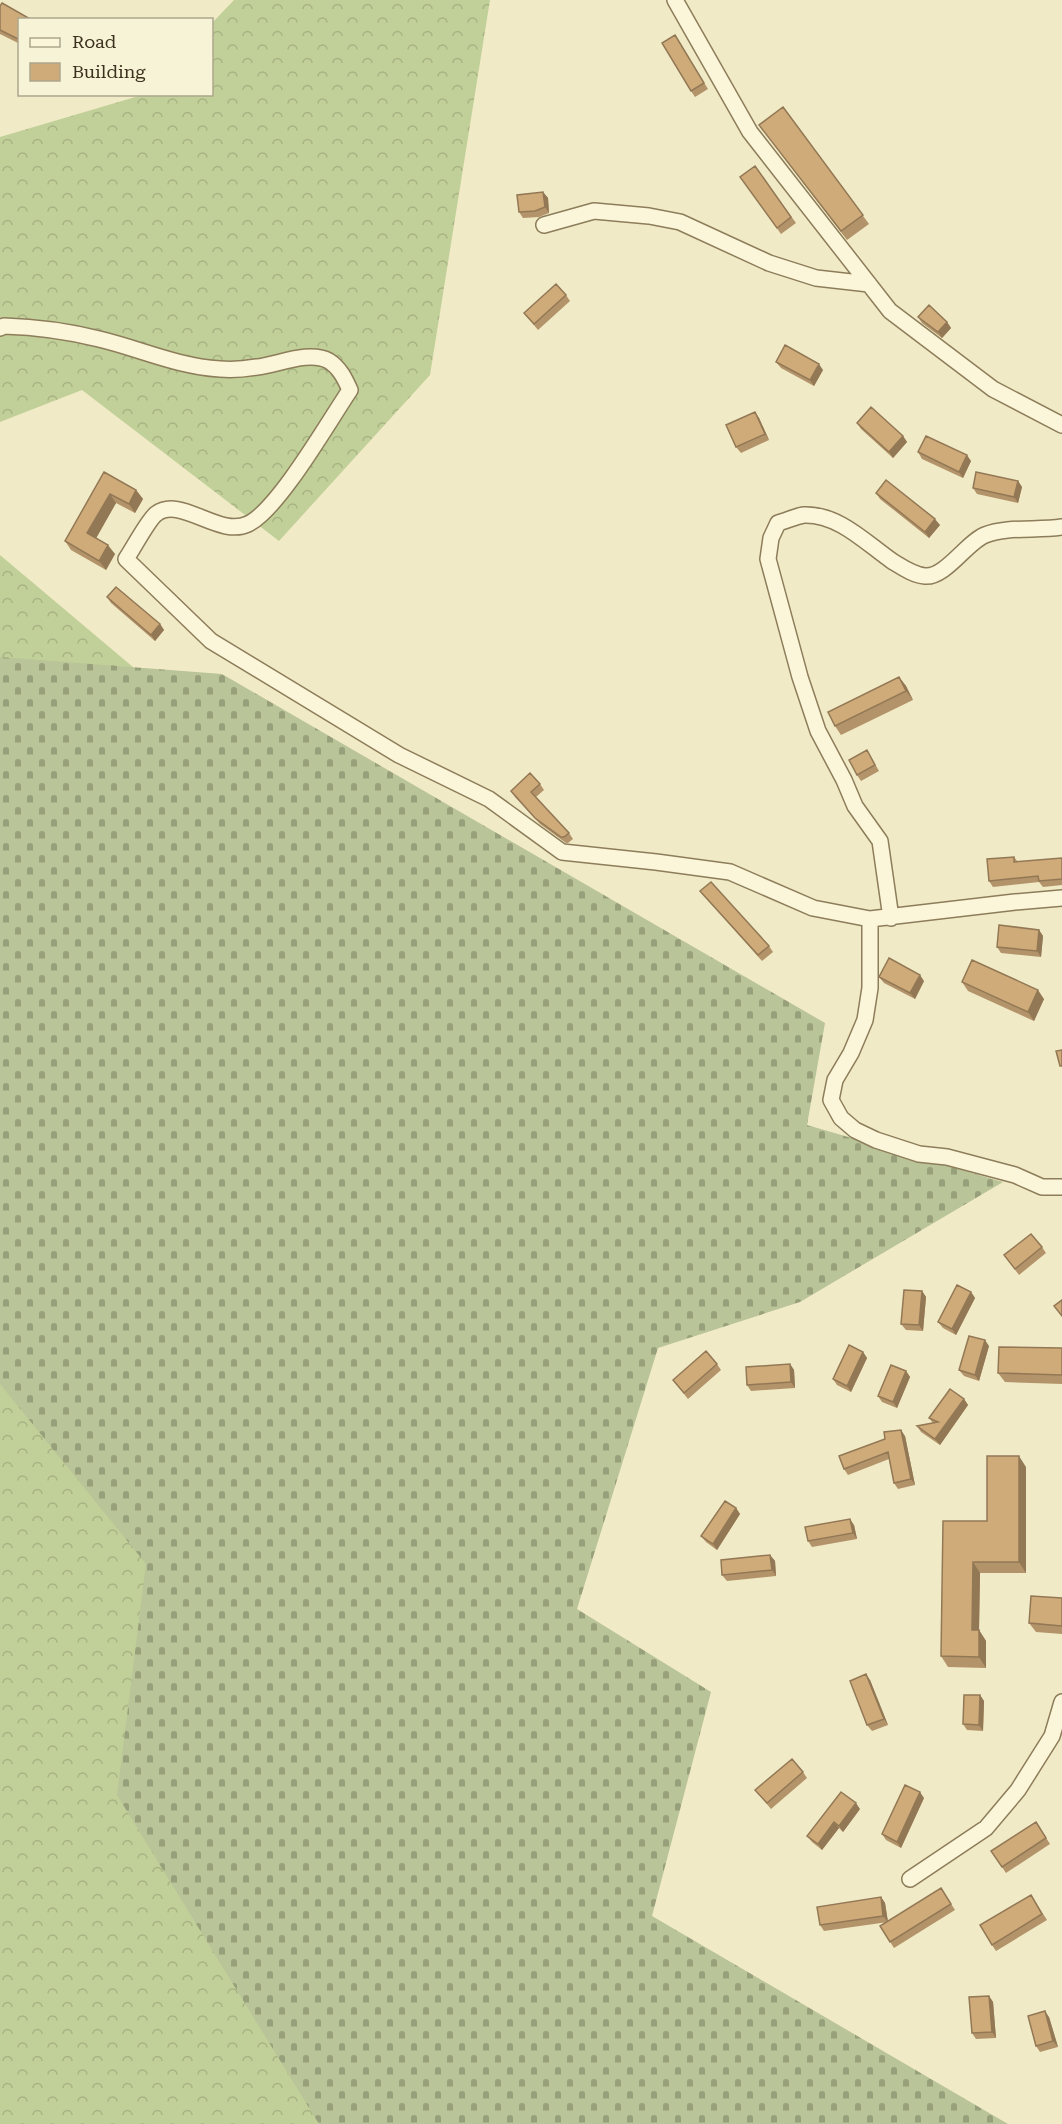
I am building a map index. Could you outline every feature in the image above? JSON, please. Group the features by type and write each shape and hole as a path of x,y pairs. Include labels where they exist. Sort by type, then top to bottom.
{"street":[{"path":"675,0 750,132 890,311 993,389 1062,425"},
{"path":"544,225 594,211 649,216 680,222 769,263 816,278 869,284"},
{"path":"0,328 4,326 48,328 101,339 177,363 221,369 258,367 312,357 328,360 343,374 350,390 277,499 269,507 247,525 228,526 168,508 156,514 126,559 212,641 399,755 489,799 562,852 730,872 813,909 870,919 1062,898"},
{"path":"891,918 880,840 855,806 818,731 800,677 768,560 771,538 778,523 804,515 826,518 848,528 907,570 927,576 940,571 984,535 1062,527"},
{"path":"870,919 870,987 865,1020 835,1080 831,1100 841,1118 855,1130 876,1140 919,1154 947,1157 1015,1175 1042,1187 1062,1187"},
{"path":"910,1879 986,1828 1018,1790 1052,1736 1062,1702"}],"green space":[{"path":"234,0 490,0 430,375 279,541 82,390 0,422 0,137 139,96 213,96 213,22"},
{"path":"0,555 222,742 551,1616 609,1899 953,2124 0,2124"},
{"path":"0,657 222,674 825,1023 807,1125 1003,1182 800,1302 658,1348 577,1609 711,1692 652,1916 1008,2124 319,2124 117,1795 146,1564 0,1384"}],"building":[{"path":"2,3 28,18 18,18 18,39 0,30"},
{"path":"675,35 704,83 691,91 662,43"},
{"path":"783,107 863,215 841,231 759,125"},
{"path":"755,166 791,217 777,228 740,177"},
{"path":"543,192 545,207 535,211 519,212 517,195"},
{"path":"556,284 566,295 534,324 524,313"},
{"path":"929,305 947,322 938,332 918,317"},
{"path":"785,345 819,364 810,380 776,362"},
{"path":"871,407 903,436 889,452 857,423"},
{"path":"755,412 765,434 736,447 726,425"},
{"path":"926,436 967,455 959,472 918,452"},
{"path":"104,472 136,490 129,504 110,494 87,533 108,545 99,561 65,541"},
{"path":"976,472 1018,481 1014,497 973,488"},
{"path":"886,480 935,519 925,532 876,493"},
{"path":"116,587 160,624 151,635 107,597"},
{"path":"899,677 906,691 835,726 828,712"},
{"path":"867,750 875,765 857,775 849,760"},
{"path":"530,773 540,784 531,792 569,833 564,837 535,818 511,791"},
{"path":"1014,857 1014,862 1062,858 1062,879 1039,881 1038,876 989,881 987,859"},
{"path":"711,882 769,946 758,955 700,891"},
{"path":"999,925 1039,930 1037,951 997,947"},
{"path":"889,958 920,975 910,993 879,977"},
{"path":"972,960 1038,990 1028,1012 962,982"},
{"path":"1062,1050 1062,1066 1060,1066 1056,1051"},
{"path":"1031,1234 1042,1247 1015,1269 1004,1255"},
{"path":"957,1285 971,1292 952,1329 938,1322"},
{"path":"904,1290 922,1291 919,1325 901,1324"},
{"path":"1062,1300 1062,1316 1054,1306"},
{"path":"969,1336 985,1340 975,1375 959,1370"},
{"path":"849,1345 863,1352 847,1386 833,1379"},
{"path":"999,1347 1062,1348 1062,1375 998,1373"},
{"path":"706,1351 717,1364 684,1393 673,1380"},
{"path":"790,1364 791,1382 747,1385 746,1367"},
{"path":"891,1365 906,1371 893,1402 878,1396"},
{"path":"950,1389 964,1399 935,1439 917,1426 938,1422 929,1418"},
{"path":"901,1430 911,1479 894,1483 888,1452 844,1469 839,1456 885,1439 884,1432"},
{"path":"987,1456 1019,1456 1019,1562 973,1562 972,1630 979,1630 979,1657 941,1656 943,1521 987,1521"},
{"path":"725,1501 736,1508 713,1544 701,1536"},
{"path":"850,1519 853,1533 808,1541 805,1527"},
{"path":"770,1555 772,1570 722,1575 721,1560"},
{"path":"1031,1596 1062,1598 1062,1626 1029,1623"},
{"path":"866,1674 884,1719 867,1725 850,1681"},
{"path":"964,1695 980,1695 979,1725 963,1724"},
{"path":"792,1759 803,1772 767,1803 755,1790"},
{"path":"905,1785 920,1792 897,1842 882,1834"},
{"path":"841,1792 856,1803 839,1826 834,1822 818,1844 807,1836"},
{"path":"1036,1822 1046,1838 1002,1867 991,1851"},
{"path":"941,1888 951,1904 890,1942 880,1926"},
{"path":"1031,1895 1042,1914 992,1945 980,1925"},
{"path":"881,1897 883,1916 820,1925 817,1907"},
{"path":"989,1996 992,2032 972,2033 969,1997"},
{"path":"1045,2011 1053,2041 1036,2046 1028,2016"}]}
